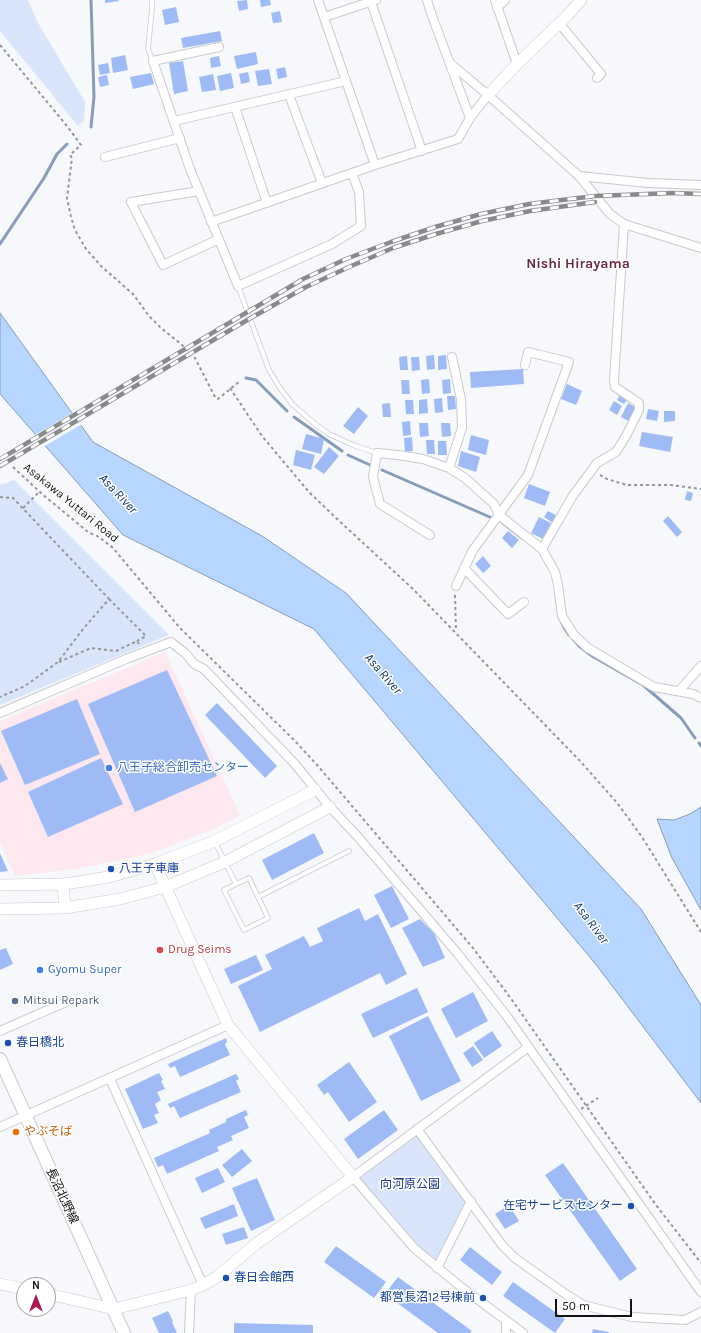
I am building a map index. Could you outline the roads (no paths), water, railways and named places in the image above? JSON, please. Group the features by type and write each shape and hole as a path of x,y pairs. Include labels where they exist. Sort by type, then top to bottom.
{"main road":[{"name":"長沼北野線","path":"0,1059 124,1333"}],"street":[{"path":"318,0 375,165"},
{"path":"427,0 470,118"},
{"path":"505,0 496,4 517,64"},
{"path":"212,222 375,165 458,139 470,118 488,94 559,24 581,0"},
{"path":"324,17 373,1 422,151"},
{"path":"559,24 601,74 597,78"},
{"path":"219,47 153,61 199,192 238,286 332,244 361,226 359,192 352,173"},
{"path":"450,64 488,94 579,176 610,214 624,224 701,248"},
{"path":"174,121 346,81"},
{"path":"289,95 322,183"},
{"path":"235,107 267,203"},
{"path":"105,157 180,138"},
{"path":"579,176 648,183 701,185"},
{"path":"199,192 131,202 163,265 219,239"},
{"path":"542,549 572,497 591,470 597,463 616,452 639,410 640,403 615,387 614,381 624,224"},
{"path":"456,586 473,550 528,475 569,362 528,352 525,365"},
{"path":"449,468 462,428 461,399 452,357"},
{"path":"430,535 380,504 373,477 377,453 398,454 423,460 449,468 465,478 494,504 499,515 542,549 555,572 562,616 574,635 588,648 654,687 693,694 701,698"},
{"path":"464,568 508,614 524,602"},
{"path":"0,713 171,642 186,654 194,664 204,669 294,763 330,808 368,849 458,954 506,1015 527,1048 701,1292"},
{"path":"679,692 701,666"},
{"path":"0,885 63,884 113,876 155,864 214,841 315,790"},
{"path":"0,909 65,908 120,899 165,887 225,862 330,808"},
{"path":"155,864 228,1025 353,1177 414,1248 437,1268 523,1333"},
{"path":"63,884 65,908"},
{"path":"0,1031 66,1002"},
{"path":"0,1127 228,1025"},
{"path":"56,1296 114,1309 191,1290 203,1285 217,1277 257,1243 353,1177 527,1048"},
{"path":"110,1079 203,1285"},
{"path":"417,1129 502,1245 567,1295 583,1305 632,1317 685,1320 701,1312"},
{"path":"437,1268 471,1201"},
{"path":"0,1284 16,1287"},
{"path":"189,1333 191,1290"},
{"path":"506,1320 506,1333"}],"lane":[{"path":"152,0 148,49 153,61"},
{"path":"238,286 269,370 292,404 329,434 352,445 377,453"},
{"path":"214,841 236,884"},
{"path":"258,897 349,851"},
{"path":"249,878 268,918 244,930 224,890 236,884 249,878"}],"water":[{"name":"Asa River","path":"0,313 93,442 262,536 346,593 641,909 701,1005 701,1103 594,962 314,629 123,535 0,394"},
{"path":"701,807 701,910 672,858 657,819 674,820 690,814"}],"waterway":[{"path":"91,0 94,97 91,127"},
{"path":"0,244 44,178 57,154 67,144"},
{"path":"246,378 256,380 287,411"},
{"path":"294,417 342,451"},
{"path":"348,455 370,465"},
{"path":"382,470 492,518"},
{"path":"503,523 522,538"},
{"path":"560,619 569,635"},
{"path":"573,639 579,646 592,656 643,685 681,718 695,738"}],"railway":[{"path":"0,459 303,279 346,259 435,227 481,214 529,204 595,196 673,193 701,194"},
{"path":"0,466 249,319 306,287 349,267 393,248 482,221 530,211 595,202"}],"place":[{"name":"八王子総合卸売センター","path":"109,768"},
{"name":"八王子車庫","path":"111,869"},
{"name":"Drug Seims","path":"160,950"},
{"name":"Gyomu Super","path":"40,970"},
{"name":"Mitsui Repark","path":"15,1001"},
{"name":"春日橋北","path":"8,1043"},
{"name":"やぶそば","path":"16,1132"},
{"name":"在宅サービスセンター","path":"631,1206"},
{"name":"春日会館西","path":"226,1278"},
{"name":"都営長沼12号棟前","path":"483,1298"}],"district":[{"name":"Nishi Hirayama","path":"578,264"}],"park label":[{"name":"向河原公園","path":"410,1185"}]}
